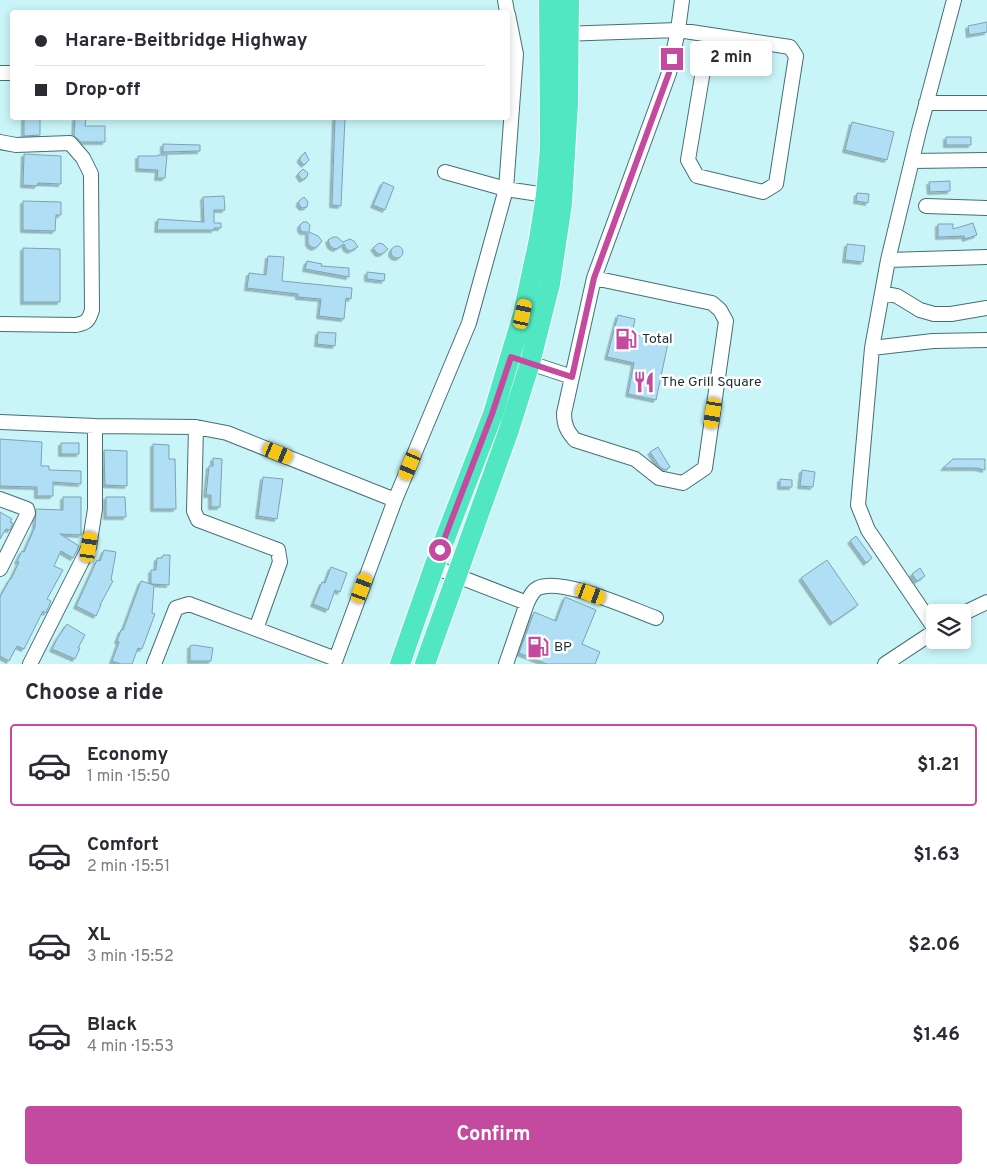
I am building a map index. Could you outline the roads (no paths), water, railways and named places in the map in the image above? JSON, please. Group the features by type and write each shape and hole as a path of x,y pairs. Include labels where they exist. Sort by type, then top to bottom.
{"highway":[{"path":"425,664 508,430 530,363 550,284 562,204 568,104 560,34 550,0"},
{"path":"400,664 434,567 492,414 523,314 539,239 546,194 560,34 569,0"}],"street":[{"path":"594,278 712,304 720,310 726,321 704,468 683,483 659,478 636,459 575,440 564,424 564,413 594,278 669,73 682,0"},
{"path":"926,617 868,530 858,505 872,348 888,260 926,103 954,0"},
{"path":"154,664 176,608 189,604 335,661 395,500 469,323 506,189 516,54 510,27"},
{"path":"560,34 678,30 790,47 796,56 776,184 763,192 697,176 688,160 709,35"},
{"path":"926,103 987,103"},
{"path":"0,142 16,145 70,143 83,158 92,174 92,310 90,319 76,325 0,324"},
{"path":"912,161 987,160"},
{"path":"445,172 506,189 546,194"},
{"path":"926,206 987,208"},
{"path":"888,260 987,258"},
{"path":"882,293 897,296 920,310 934,314 951,314 987,308"},
{"path":"872,348 934,341 987,340"},
{"path":"511,357 572,377"},
{"path":"0,422 95,426 196,427 227,433 395,500"},
{"path":"30,664 89,547 95,509 95,426"},
{"path":"196,427 194,511 198,520 278,550 280,562 256,629"},
{"path":"0,498 27,509 28,513 0,569"},
{"path":"434,567 528,603"},
{"path":"506,664 532,592 539,588 546,586 575,588 656,618"},
{"path":"971,610 987,602"},
{"path":"884,664 926,636"}],"place":[{"name":"Total","path":"626,339"},
{"name":"The Grill Square","path":"644,382"},
{"name":"BP","path":"538,647"}]}
